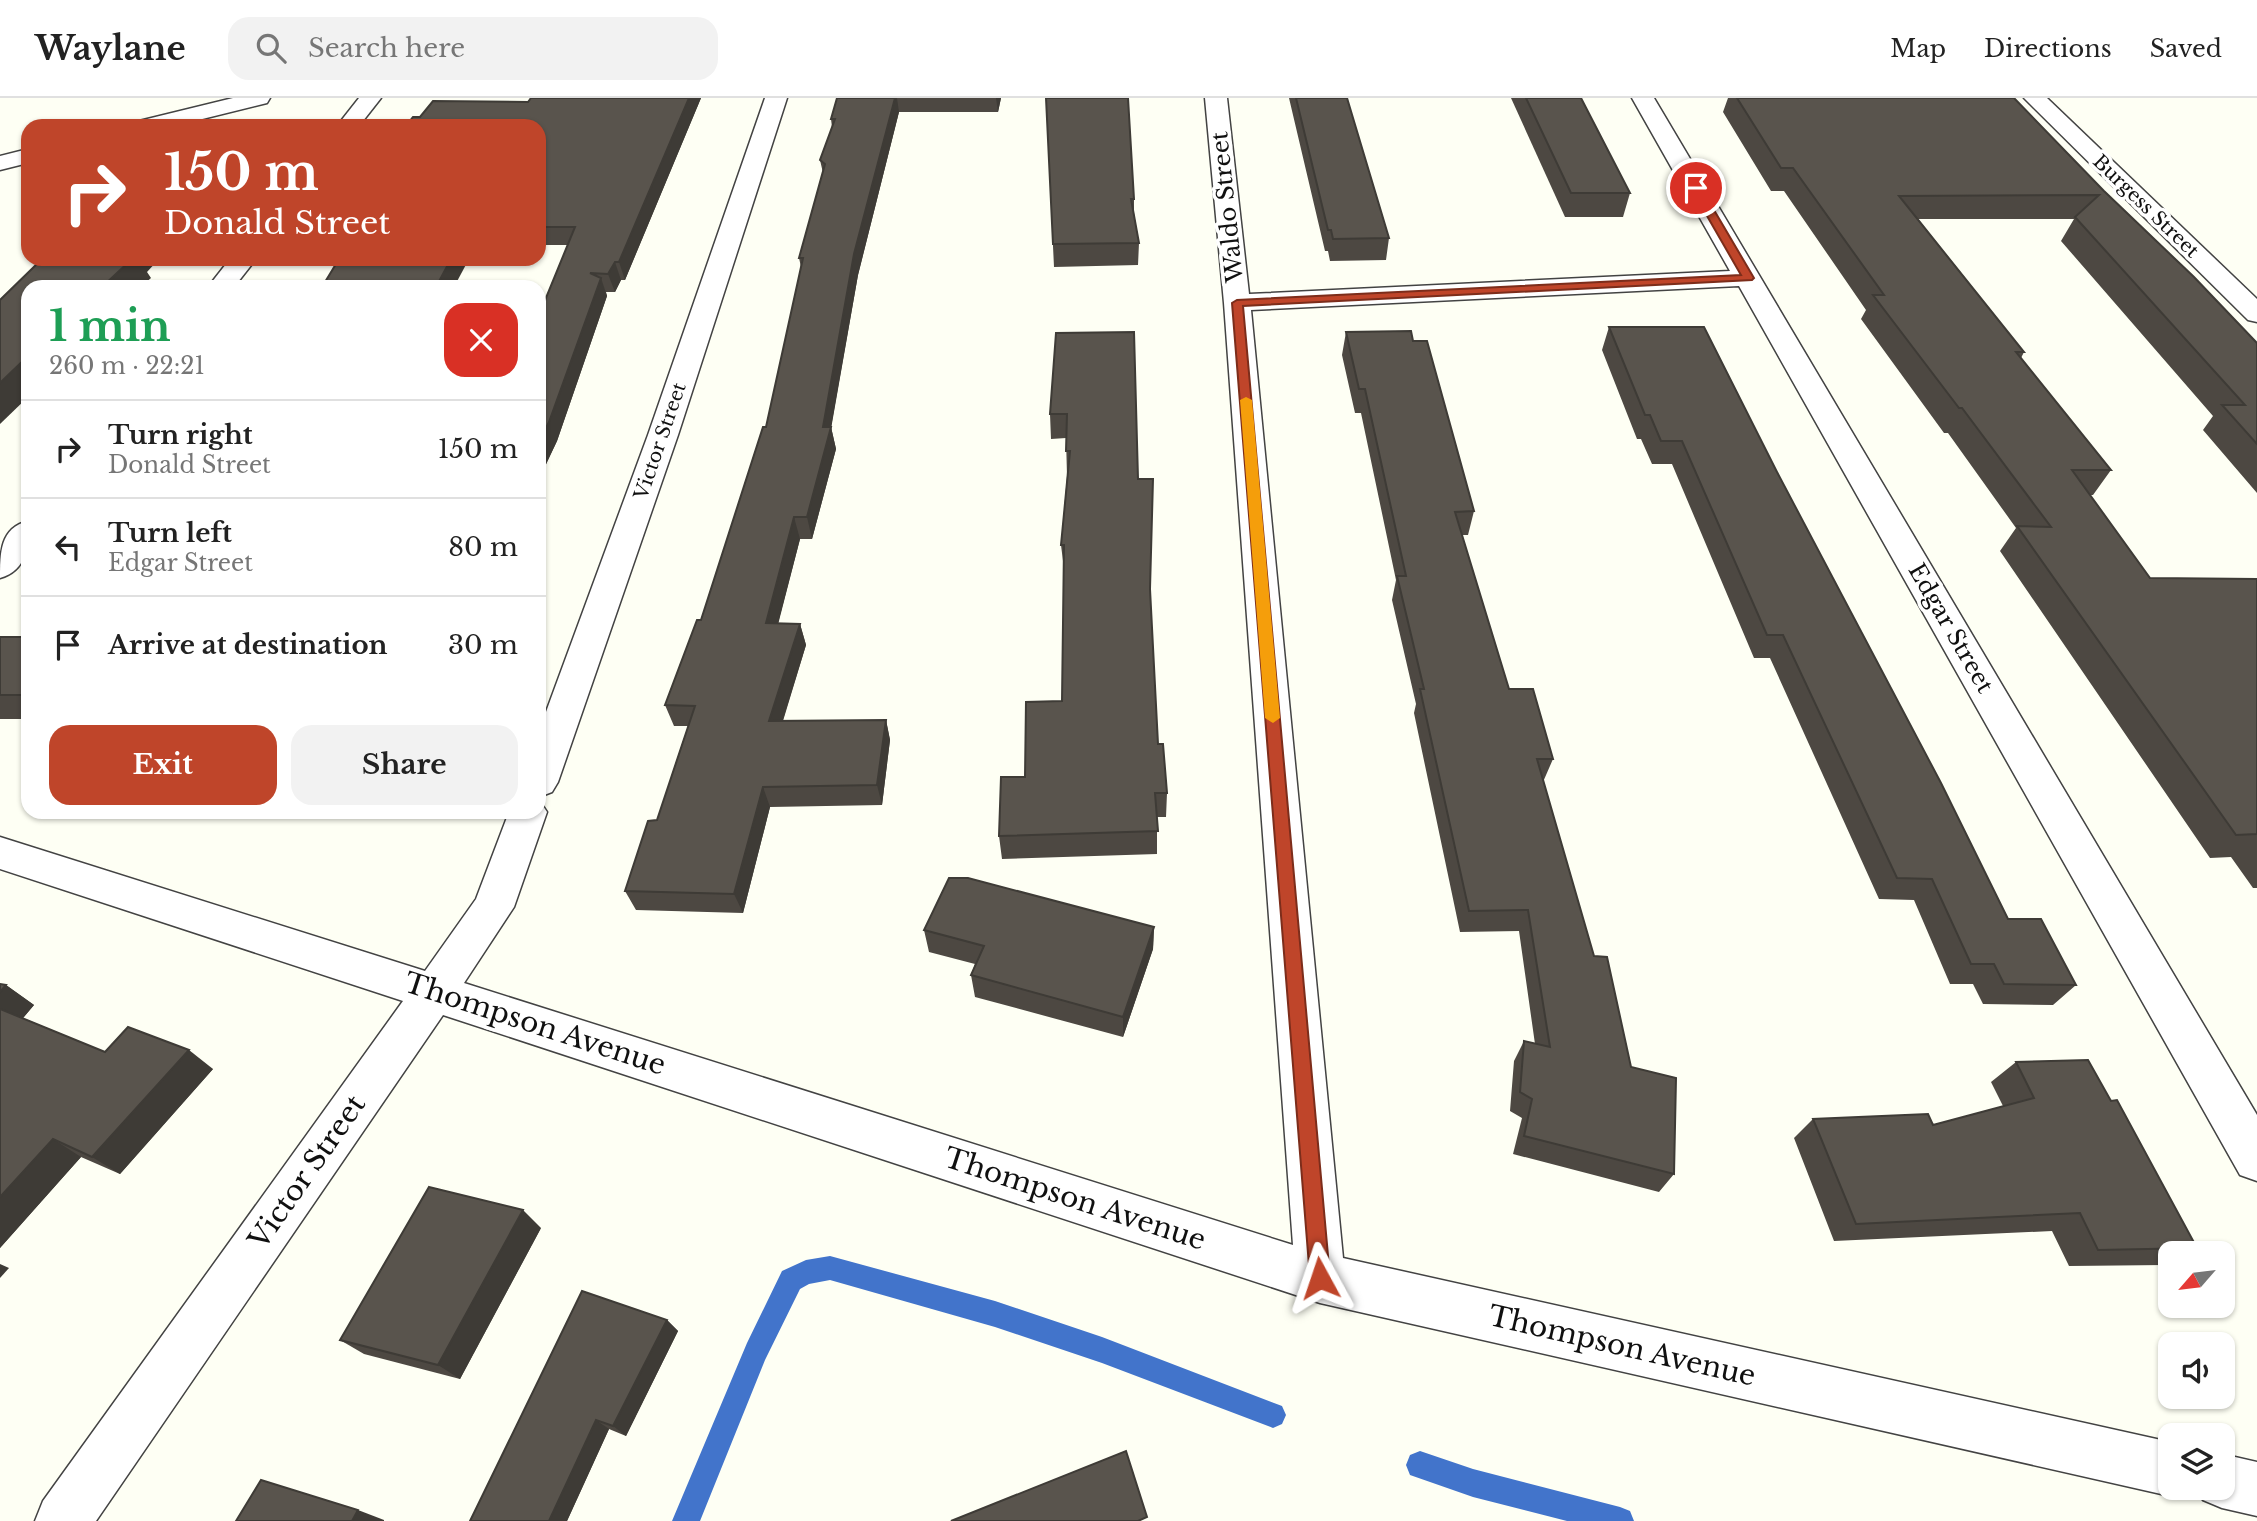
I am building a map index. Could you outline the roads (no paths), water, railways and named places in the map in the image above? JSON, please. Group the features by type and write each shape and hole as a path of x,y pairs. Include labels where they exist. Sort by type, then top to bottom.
{"street":[{"path":"175,119 259,98"},
{"path":"354,119 370,98"},
{"name":"Victor Street","path":"546,762 663,435 776,98"},
{"name":"Waldo Street","path":"1216,98 1237,303 1320,1278"},
{"name":"Edgar Street","path":"1643,98 2257,1159"},
{"name":"Burgess Street","path":"2035,98 2257,314"},
{"path":"0,163 21,158"},
{"path":"226,280 238,266"},
{"path":"1237,303 1748,278"},
{"path":"0,567 21,540"},
{"name":"Victor Street","path":"63,1521 494,907 525,819"},
{"name":"Thompson Avenue","path":"0,853 1320,1278 2158,1466"},
{"path":"2235,1484 2257,1489"}],"waterway":[{"path":"686,1521 756,1352 791,1280 806,1272 830,1268 995,1314 1102,1350 1273,1415"},
{"path":"1420,1465 1473,1483 1620,1521"}]}
